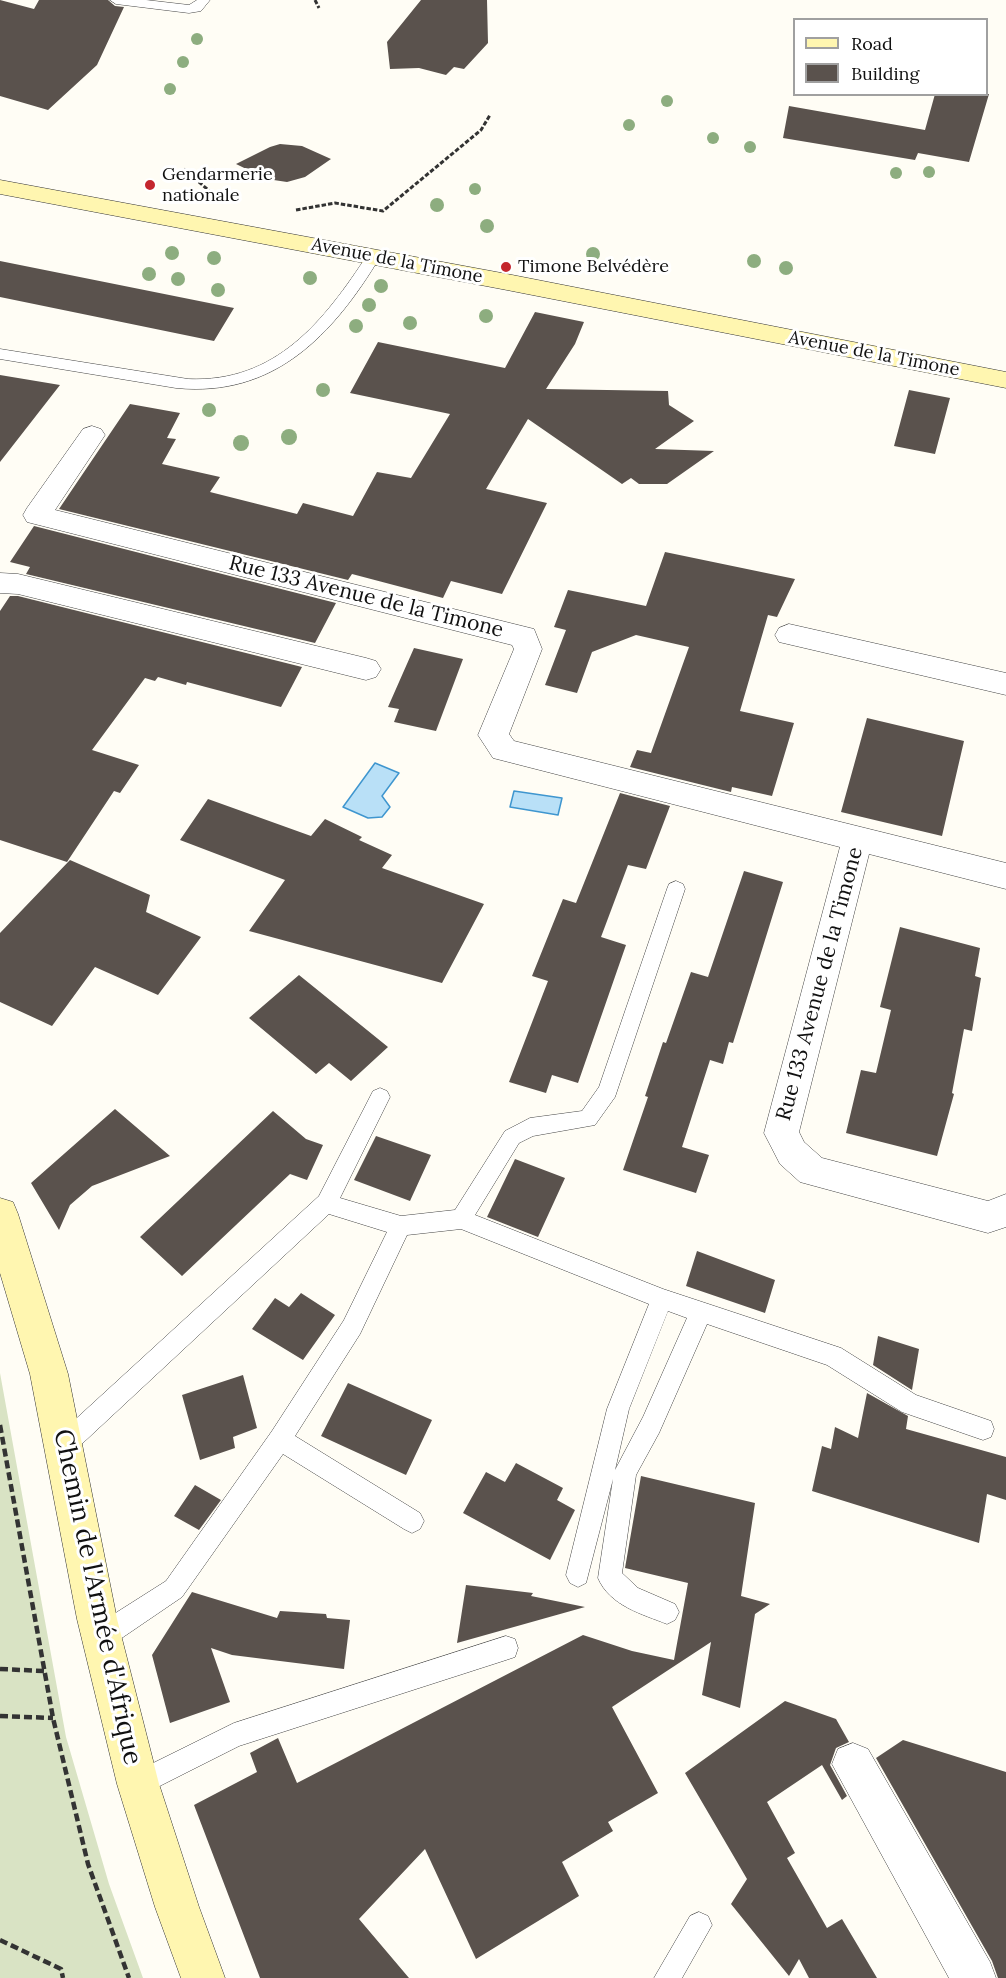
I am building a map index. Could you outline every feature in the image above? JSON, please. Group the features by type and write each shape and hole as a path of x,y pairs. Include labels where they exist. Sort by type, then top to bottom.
{"street":[{"name":"Avenue de la Timone","path":"0,187 1006,380"},
{"name":"Rue 133 Avenue de la Timone","path":"92,435 37,515 524,637 528,649 493,735 504,750 1006,876"},
{"path":"0,583 18,584 366,669"},
{"path":"789,635 1006,684"},
{"name":"Rue 133 Avenue de la Timone","path":"858,837 781,1133 792,1153 812,1171 988,1217 1006,1210"},
{"name":"Chemin de l'Armée d'Afrique","path":"0,1214 49,1374 101,1636 138,1784 177,1907 203,1978"},
{"path":"853,1764 974,1978"}],"lane":[{"path":"116,0 189,9 197,8 204,0"},
{"path":"0,354 181,384 224,383 265,370 293,355 319,330 355,289 373,257"},
{"path":"461,1219 512,1137 530,1127 588,1119 608,1091 676,889"},
{"path":"63,1446 326,1203 380,1097"},
{"path":"326,1203 401,1226 461,1219 662,1299 833,1356 910,1404 983,1429"},
{"path":"101,1636 174,1589 280,1439 352,1327 401,1226"},
{"path":"578,1575 618,1409 662,1299"},
{"path":"667,1612 630,1597 610,1578 625,1473 651,1425 701,1312"},
{"path":"280,1439 412,1521"},
{"path":"138,1784 234,1735 506,1648"},
{"path":"667,1978 699,1926"}],"path":[{"path":"315,0 319,8"},
{"path":"291,211 335,203 383,211 481,130 490,115"},
{"path":"184,169 222,202"},
{"path":"0,1425 53,1718 88,1864 129,1978"},
{"path":"0,1669 44,1671"},
{"path":"0,1716 53,1718"},
{"path":"0,1940 61,1969 63,1978"}],"green space":[{"path":"0,1373 66,1737 109,1884 143,1978 0,1978"}],"water":[{"path":"375,763 399,773 382,796 390,807 382,817 368,818 343,807"},
{"path":"514,791 562,798 558,815 510,807"}],"building":[{"path":"0,0 34,9 39,0 108,0 115,6 124,7 97,65 48,110 0,96"},
{"path":"421,0 487,0 488,43 464,69 454,67 446,75 419,68 390,69 387,42"},
{"path":"989,94 969,162 918,153 915,160 783,138 789,106 925,130 934,96 988,96"},
{"path":"280,144 302,146 331,159 305,177 287,182 267,179 236,164"},
{"path":"0,261 234,308 214,341 0,297"},
{"path":"535,312 584,322 575,344 546,389 668,391 669,405 694,421 655,449 714,451 667,484 639,484 631,478 622,484 528,419 486,489 547,503 502,594 451,581 443,598 352,574 348,580 59,509 130,404 180,413 167,438 176,439 162,464 220,477 210,492 297,514 303,503 353,516 377,472 411,478 450,414 350,393 378,342 505,368"},
{"path":"0,375 60,385 0,462"},
{"path":"909,390 950,398 935,454 894,446"},
{"path":"34,526 336,603 315,643 26,574 30,567 10,562"},
{"path":"665,552 795,579 777,617 768,615 740,711 794,723 772,796 732,787 731,792 630,767 637,750 651,753 689,647 636,635 592,652 577,693 545,685 566,630 554,627 568,590 646,606"},
{"path":"10,596 18,596 302,667 281,707 187,682 186,685 158,677 155,681 145,678 92,750 139,765 120,793 114,791 67,862 0,840 0,611"},
{"path":"414,648 463,659 436,731 394,722 399,709 388,707"},
{"path":"867,718 964,741 942,836 841,812"},
{"path":"620,793 670,806 646,869 628,865 601,937 626,945 578,1083 552,1075 546,1093 509,1082 548,981 532,976 563,899 576,903"},
{"path":"208,799 311,836 325,819 362,837 359,840 392,855 382,868 484,904 442,983 249,931 285,880 180,840"},
{"path":"70,860 150,895 146,912 201,937 158,995 95,967 52,1026 0,1002 0,933"},
{"path":"744,871 783,882 733,1043 729,1042 723,1064 710,1060 682,1147 709,1155 696,1193 623,1170 648,1097 645,1096 663,1042 666,1043 691,972 708,977"},
{"path":"900,927 980,948 975,976 981,978 972,1031 964,1029 952,1093 954,1094 937,1156 846,1133 861,1070 876,1073 891,1010 880,1007"},
{"path":"299,975 388,1047 351,1081 329,1063 316,1074 249,1018"},
{"path":"115,1109 170,1156 92,1186 70,1205 59,1230 31,1183"},
{"path":"273,1111 306,1139 323,1145 307,1180 290,1174 182,1276 140,1237"},
{"path":"376,1136 431,1155 410,1201 354,1180"},
{"path":"515,1159 565,1178 538,1237 487,1217"},
{"path":"697,1251 775,1280 765,1313 686,1286"},
{"path":"301,1293 335,1315 303,1360 252,1329 275,1298 289,1307"},
{"path":"878,1336 919,1349 912,1390 873,1365"},
{"path":"243,1375 257,1428 233,1437 235,1448 200,1460 182,1395"},
{"path":"348,1383 432,1420 406,1475 321,1436"},
{"path":"867,1393 908,1416 906,1429 1006,1457 1006,1500 987,1494 979,1543 812,1491 822,1446 831,1449 835,1427 858,1438"},
{"path":"516,1463 563,1488 557,1500 575,1510 550,1560 463,1513 486,1472 505,1482"},
{"path":"641,1476 755,1503 741,1596 770,1604 755,1614 740,1708 702,1695 711,1642 612,1707 658,1793 608,1822 613,1831 562,1862 579,1896 476,1959 425,1849 359,1919 409,1978 260,1978 194,1805 257,1772 250,1753 278,1738 297,1783 583,1635 632,1651 674,1660 688,1583 625,1568"},
{"path":"195,1485 221,1500 199,1530 174,1516"},
{"path":"466,1585 533,1593 531,1596 585,1607 457,1643"},
{"path":"192,1592 277,1618 280,1611 326,1614 327,1618 350,1620 344,1669 232,1655 211,1648 230,1702 170,1723 152,1655"},
{"path":"785,1701 836,1719 849,1742 836,1748 830,1765 847,1796 842,1800 822,1765 767,1802 795,1853 787,1858 827,1928 842,1919 877,1978 809,1978 799,1959 789,1976 731,1904 747,1879 685,1773"},
{"path":"903,1740 1006,1772 1006,1978 998,1978 992,1961 876,1758"}],"place":[{"name":"Gendarmerie nationale","path":"150,185"},
{"name":"Timone Belvédère","path":"506,267"}]}
